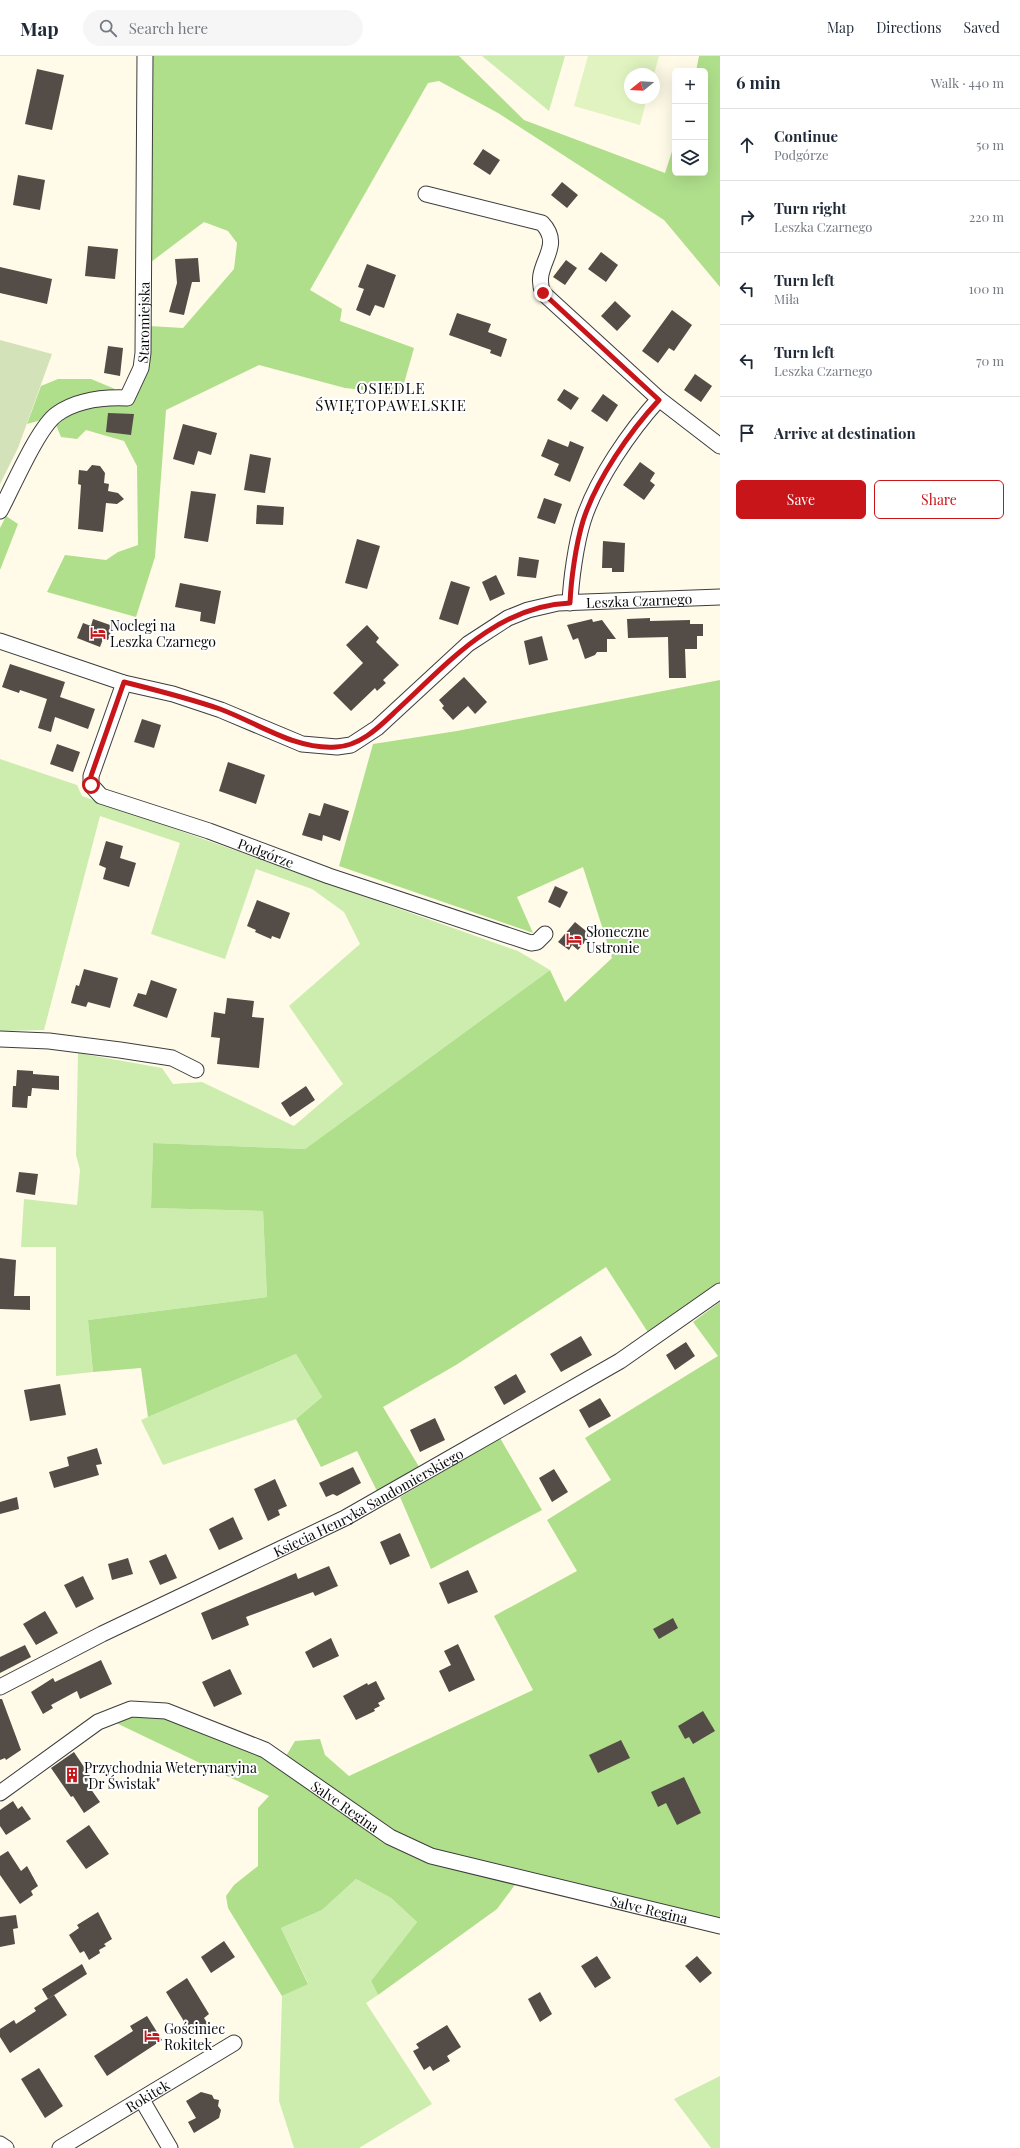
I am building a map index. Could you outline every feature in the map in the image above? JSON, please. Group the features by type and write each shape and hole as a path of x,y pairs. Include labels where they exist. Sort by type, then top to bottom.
{"street":[{"name":"Staromiejska","path":"0,512 39,436 56,415 80,403 112,397 127,398 141,368 144,353 145,56"},
{"path":"426,194 542,223 551,234 552,241 540,277 540,286 543,293 659,400 720,446"},
{"path":"570,603 571,586 583,521 620,450 659,400"},
{"name":"Leszka Czarnego","path":"0,641 124,682 173,694 221,710 302,744 337,748 351,745 377,728 468,644 488,630 528,610 570,603 720,597"},
{"name":"Podgórze","path":"124,682 91,776 91,785 101,796 209,831 330,876 531,943 538,942 545,934"},
{"path":"0,1039 50,1041 172,1058 196,1070"},
{"name":"Księcia Henryka Sandomierskiego","path":"0,1687 102,1634 345,1518 620,1361 720,1291"},
{"name":"Salve Regina","path":"0,1793 98,1722 131,1709 166,1711 265,1750 390,1837 431,1856 720,1926"},
{"name":"Rokitek","path":"60,2148 142,2100 234,2043"},
{"path":"142,2100 170,2148"},
{"path":"0,2144 6,2148"}],"green space":[{"path":"152,56 459,56 524,120 665,173 672,151 672,176 708,176 708,68 697,68 699,56 720,56 720,287 664,220 498,113 439,81 428,83 310,290 342,309 340,321 414,348 401,394 345,388 259,365 166,410 155,557 136,617 47,592 65,555 106,560 118,552 138,545 137,466 124,441 86,430 77,439 61,437 56,425 69,416 138,385 151,357 149,326 183,328 234,269 237,243 228,231 204,222 151,262"},
{"path":"482,56 565,56 549,111"},
{"path":"588,56 659,56 656,68 624,68 624,104 645,104 640,125 574,106"},
{"path":"0,340 52,354 18,448 0,484"},
{"path":"58,379 91,379 115,389 45,419 27,424 41,386"},
{"path":"6,516 18,524 0,570 0,528"},
{"path":"720,680 720,1283 649,1334 606,1267 456,1365 383,1407 421,1470 378,1493 357,1451 321,1467 296,1419 322,1397 296,1354 148,1417 141,1368 93,1372 88,1320 267,1297 263,1211 151,1208 153,1143 305,1149 550,970 565,1002 612,958 583,867 517,897 533,933 339,866 373,744 457,731"},
{"path":"0,759 77,785 82,796 518,951 550,970 305,1149 153,1143 151,1208 263,1211 267,1297 88,1320 93,1372 56,1376 56,1247 21,1247 24,1199 77,1205 80,1170 76,1155 78,1053 162,1068 173,1084 202,1082 294,1126 343,1084 289,1006 360,944 344,912 312,889 256,869 225,959 151,934 180,843 100,816 44,1030 0,1031"},
{"path":"720,1302 720,1921 432,1849 390,1832 286,1756 295,1741 320,1739 325,1755 349,1776 533,1690 494,1616 577,1571 547,1520 611,1480 585,1438 718,1356 693,1322"},
{"path":"296,1354 322,1397 296,1419 163,1465 141,1420"},
{"path":"500,1438 542,1510 431,1569 400,1497"},
{"path":"132,1715 164,1717 260,1753 384,1841 517,1882 497,1909 378,1995 371,1981 417,1922 391,1898 356,1879 322,1910 281,1928 308,1984 282,1996 228,1908 226,1896 234,1885 258,1866 258,1808 269,1796 112,1721"},
{"path":"356,1879 391,1898 417,1922 371,1981 378,1995 366,2003 432,2104 359,2148 294,2148 279,2101 282,1996 308,1983 281,1928 322,1910"},
{"path":"720,2076 720,2148 711,2148 674,2099"}],"building":[{"path":"37,69 64,75 52,130 25,124"},
{"path":"483,149 500,160 490,175 473,164"},
{"path":"18,175 45,180 40,210 13,205"},
{"path":"562,182 578,195 567,208 551,195"},
{"path":"88,246 118,249 115,279 85,276"},
{"path":"601,252 618,265 606,282 588,269"},
{"path":"198,258 200,282 192,282 184,315 169,312 177,283 175,259"},
{"path":"566,260 577,268 565,285 553,277"},
{"path":"367,264 396,275 384,308 375,305 370,316 356,310 364,289 358,287"},
{"path":"0,267 52,279 47,304 0,293"},
{"path":"615,301 631,316 617,331 601,316"},
{"path":"672,310 692,325 674,351 669,348 658,363 642,351"},
{"path":"457,313 491,324 488,332 507,339 501,357 490,353 491,350 449,335"},
{"path":"108,346 123,348 120,376 104,373"},
{"path":"695,374 712,386 701,402 684,390"},
{"path":"564,389 579,398 571,410 557,400"},
{"path":"603,394 618,405 607,422 591,411"},
{"path":"108,413 134,414 131,435 106,432"},
{"path":"183,424 217,433 211,455 198,451 194,465 173,459"},
{"path":"548,439 568,447 570,441 584,447 570,482 554,475 559,464 541,456"},
{"path":"250,454 271,458 265,493 244,490"},
{"path":"640,462 655,473 650,481 655,485 644,500 623,485"},
{"path":"92,465 100,466 105,473 104,483 109,484 108,491 118,493 124,499 117,504 106,503 103,532 78,529 81,485 78,484 79,470 87,471"},
{"path":"191,491 216,494 208,542 184,538"},
{"path":"544,498 562,504 555,524 537,518"},
{"path":"257,505 284,507 283,525 256,524"},
{"path":"357,539 380,546 367,589 345,583"},
{"path":"603,541 625,543 624,572 612,572 612,568 602,568"},
{"path":"519,557 539,560 536,578 517,576"},
{"path":"496,575 505,594 490,601 482,582"},
{"path":"451,581 470,587 458,625 439,619"},
{"path":"180,583 221,591 215,624 200,621 201,612 175,607"},
{"path":"650,618 650,621 690,620 690,624 703,624 703,636 697,636 697,649 685,649 686,678 669,678 668,637 628,638 627,619"},
{"path":"93,619 113,626 108,640 103,639 100,647 77,638 83,623 91,626"},
{"path":"592,619 593,622 602,620 616,639 607,639 607,652 597,652 595,655 585,659 578,638 573,640 567,625"},
{"path":"367,625 379,638 376,642 399,665 383,680 386,683 377,691 375,688 351,711 333,693 363,663 346,645"},
{"path":"542,636 548,660 529,665 524,641"},
{"path":"10,664 65,682 60,697 95,709 88,729 55,717 51,732 38,728 47,699 20,690 19,693 2,687"},
{"path":"464,677 487,702 475,714 468,706 453,720 442,708 444,706 439,700"},
{"path":"142,719 161,725 154,748 134,742"},
{"path":"57,744 80,752 73,772 50,764"},
{"path":"228,762 265,775 256,804 219,791"},
{"path":"324,803 349,811 340,841 323,835 322,841 302,835 309,813 320,816"},
{"path":"106,841 123,846 120,858 136,863 129,887 103,879 106,868 99,865"},
{"path":"555,886 568,892 560,908 548,902"},
{"path":"257,900 290,913 280,939 272,936 271,939 255,932 256,930 247,926"},
{"name":"Słoneczne Ustronie","path":"575,922 591,935 578,950 572,945 569,950 558,942"},
{"path":"84,969 118,978 110,1008 88,1002 86,1007 71,1003 76,985 79,986"},
{"path":"151,980 177,989 167,1018 133,1006 138,993 146,995"},
{"path":"227,998 254,1001 252,1017 264,1018 259,1068 217,1064 220,1038 211,1037 214,1012 225,1014"},
{"path":"17,1070 33,1071 33,1074 59,1076 59,1090 32,1088 31,1096 28,1096 27,1108 12,1107 13,1086 16,1086"},
{"path":"306,1086 315,1100 290,1117 281,1103"},
{"path":"19,1172 38,1174 35,1195 16,1192"},
{"path":"0,1258 16,1260 14,1296 30,1296 30,1310 0,1309"},
{"path":"581,1336 592,1355 561,1372 550,1354"},
{"path":"686,1342 695,1356 675,1370 666,1355"},
{"path":"516,1374 526,1392 504,1405 494,1387"},
{"path":"60,1384 66,1415 30,1421 24,1390"},
{"path":"600,1398 611,1416 589,1428 579,1410"},
{"path":"435,1418 445,1440 420,1452 410,1430"},
{"path":"97,1448 102,1464 96,1465 99,1475 54,1488 49,1472 69,1466 67,1457"},
{"path":"353,1467 361,1483 337,1496 333,1494 326,1497 319,1483"},
{"path":"554,1469 568,1492 552,1502 539,1478"},
{"path":"275,1479 287,1506 278,1510 280,1515 268,1521 254,1489"},
{"path":"17,1497 19,1509 0,1514 0,1502"},
{"path":"233,1517 243,1539 219,1550 209,1529"},
{"path":"400,1533 410,1556 390,1565 380,1542"},
{"path":"166,1554 177,1578 160,1585 149,1561"},
{"path":"128,1558 133,1574 112,1580 108,1564"},
{"path":"329,1566 338,1586 315,1596 313,1592 246,1617 249,1625 212,1640 201,1613 296,1573 298,1579"},
{"path":"468,1570 478,1592 448,1604 439,1583"},
{"path":"83,1576 94,1599 76,1608 64,1585"},
{"path":"45,1611 58,1633 36,1645 23,1624"},
{"path":"673,1618 678,1628 659,1639 653,1629"},
{"path":"331,1638 339,1656 313,1668 305,1652"},
{"path":"458,1644 475,1680 449,1692 439,1671 451,1665 444,1651"},
{"path":"25,1645 31,1657 0,1673 0,1657"},
{"path":"101,1660 112,1684 80,1699 77,1691 51,1705 53,1708 43,1714 31,1692 53,1678 55,1682"},
{"path":"230,1669 242,1694 214,1707 202,1682"},
{"path":"376,1681 385,1699 378,1703 380,1706 374,1709 375,1711 356,1720 343,1696 367,1683 368,1685"},
{"path":"0,1699 2,1699 21,1750 6,1760 5,1758 0,1760"},
{"path":"703,1711 715,1731 693,1744 689,1737 685,1739 678,1726"},
{"path":"621,1740 630,1758 598,1773 589,1755"},
{"name":"Przychodnia Weterynaryjna \"Dr Świstak\"","path":"74,1752 94,1782 88,1785 100,1802 84,1813 51,1768"},
{"path":"684,1777 701,1813 677,1825 666,1803 658,1807 651,1792"},
{"path":"13,1801 18,1809 22,1806 31,1819 6,1835 0,1826 0,1810"},
{"path":"89,1825 109,1854 86,1869 66,1841"},
{"path":"8,1851 21,1871 27,1866 38,1886 31,1891 33,1895 20,1904 0,1875 0,1856"},
{"path":"98,1912 112,1939 104,1944 106,1946 99,1950 100,1953 89,1960 84,1951 80,1953 69,1935 79,1928 77,1925"},
{"path":"16,1915 18,1928 13,1929 15,1944 0,1947 0,1917"},
{"path":"224,1941 235,1957 211,1973 201,1957"},
{"path":"597,1956 611,1978 595,1988 581,1966"},
{"path":"697,1956 712,1973 700,1983 685,1966"},
{"path":"82,1964 87,1974 48,1999 42,1989"},
{"path":"187,1978 209,2014 204,2018 209,2026 193,2036 166,1992"},
{"path":"540,1992 552,2014 540,2022 528,1999"},
{"path":"54,1995 67,2015 10,2053 0,2037 0,2029 14,2020 16,2024 36,2011 34,2008"},
{"path":"147,2016 162,2040 107,2076 94,2056 133,2031 130,2026"},
{"path":"447,2025 461,2047 447,2056 450,2061 433,2071 430,2066 424,2070 413,2051 419,2048 416,2044"},
{"path":"39,2068 63,2106 45,2118 21,2079"},
{"path":"201,2092 212,2095 214,2099 219,2100 218,2106 221,2110 219,2118 194,2133 188,2122 196,2118 186,2101"}],"place":[{"name":"Noclegi na Leszka Czarnego","path":"98,633"},
{"name":"Słoneczne Ustronie","path":"574,939"},
{"name":"Przychodnia Weterynaryjna \"Dr Świstak\"","path":"72,1775"},
{"name":"Gościniec Rokitek","path":"152,2036"}],"district":[{"name":"OSIEDLE ŚWIĘTOPAWELSKIE","path":"391,396"}],"route":[{"path":"91,785 91,776 124,682 173,694 221,710 302,744 317,747 337,748 351,745 377,728 468,644 488,630 508,618 528,610 558,603 570,603 571,586 583,521 608,469 648,411 659,400 543,293"}]}
